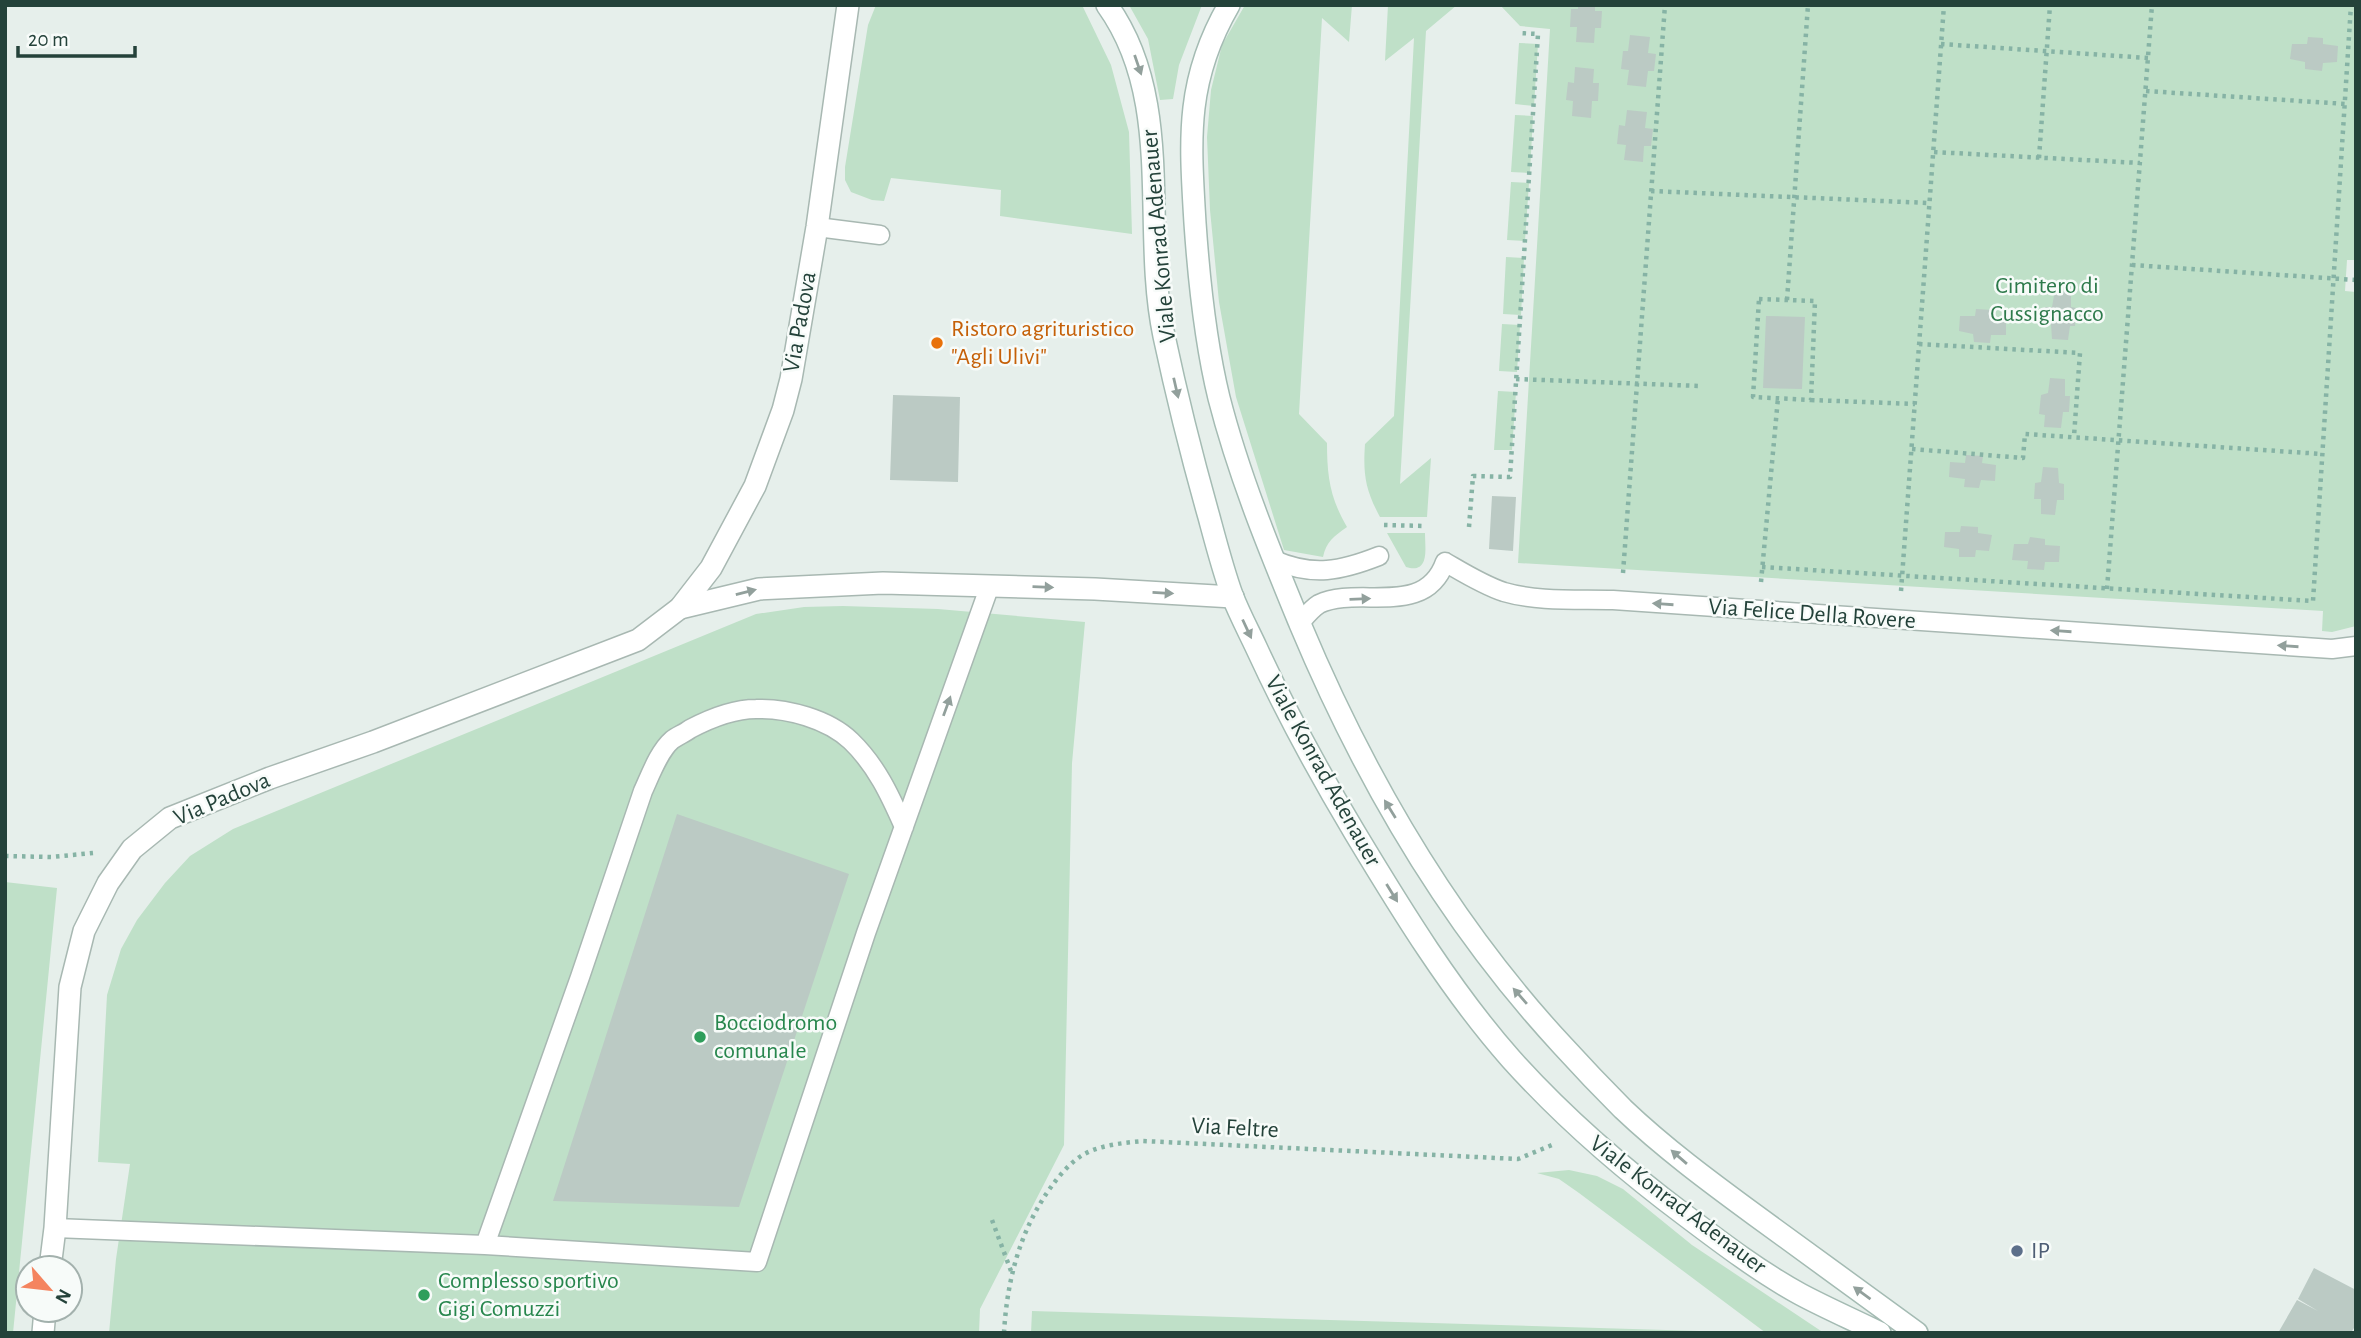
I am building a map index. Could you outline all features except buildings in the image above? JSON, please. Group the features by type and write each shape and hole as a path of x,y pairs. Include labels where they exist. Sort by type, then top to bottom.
{"main road":[{"name":"Viale Konrad Adenauer","path":"1107,5 1122,25 1139,65 1148,101 1163,329 1188,444 1233,597 1301,738 1394,897 1448,978 1511,1058 1583,1133 1657,1195 1732,1251 1799,1294 1880,1333"},
{"name":"Viale Konrad Adenauer","path":"1229,5 1214,30 1200,70 1191,117 1199,285 1219,397 1250,499 1319,671 1386,803 1462,921 1509,984 1560,1043 1625,1111 1695,1171 1917,1333"},
{"name":"Via Padova","path":"52,1254 70,986 84,931 108,883 132,849 170,818 638,640 680,608 710,568 755,486 779,421 793,368 817,227 849,7"},
{"name":"Via Padova","path":"680,608 759,589 883,583 1095,589 1233,597"}],"lane":[{"path":"817,227 880,235"},
{"path":"1274,560 1310,571 1336,570 1379,556"},
{"name":"Via Felice Della Rovere","path":"1300,623 1318,605 1328,601 1385,598 1414,593 1434,582 1441,574 1445,562 1506,593 1531,597 2332,649 2356,646"},
{"path":"55,1227 485,1245 757,1262 866,933 990,585"},
{"path":"485,1245 643,791 671,740 703,722 730,713 755,709 786,712 809,718 832,727 850,740 886,785 904,827"}],"path":[{"path":"1623,570 1665,5"},
{"path":"1787,300 1808,5"},
{"path":"1902,587 1944,5"},
{"path":"2039,158 2050,5"},
{"path":"2107,589 2152,5"},
{"path":"1762,567 2313,601 2351,5"},
{"path":"1469,527 1473,476 1510,478 1538,34 1519,33"},
{"path":"1941,44 2148,58"},
{"path":"2146,91 2346,104"},
{"path":"1934,152 2140,163"},
{"path":"1651,191 1929,203"},
{"path":"2132,265 2356,280"},
{"path":"1811,400 1815,301 1759,299 1754,397 1811,400 1915,404"},
{"path":"1919,344 2080,353 2074,437"},
{"path":"1517,379 1700,386"},
{"path":"1761,578 1778,398"},
{"path":"1912,449 2023,458 2025,434 2322,454"},
{"path":"1384,526 1426,526"},
{"path":"5,856 51,858 132,849"},
{"name":"Via Feltre","path":"1004,1333 1005,1306 1012,1272 1025,1232 1041,1202 1060,1175 1082,1156 1109,1146 1143,1141 1518,1159 1583,1133"},
{"path":"992,1220 1012,1272"}],"green space":[{"path":"876,5 1082,5 1111,65 1129,132 1132,234 1000,216 1001,190 891,178 884,201 872,200 851,192 845,180 845,167 868,25"},
{"path":"1129,5 1202,5 1179,65 1173,99 1160,100 1148,39"},
{"path":"1245,5 1352,5 1349,42 1322,18 1299,414 1327,443 1331,486 1347,527 1331,540 1323,557 1284,550 1236,397 1219,302 1210,210 1207,137 1211,90 1222,45"},
{"path":"1388,5 1457,5 1426,31 1400,484 1431,458 1427,517 1380,517 1368,490 1364,464 1365,444 1394,416 1414,38 1385,61"},
{"name":"Cimitero di Cussignacco","path":"1500,5 2356,5 2356,260 2347,260 2345,291 2356,292 2356,626 2332,632 2322,631 2323,611 1518,563 1550,29 1520,26"},
{"path":"1519,43 1538,44 1534,106 1515,104"},
{"path":"1515,115 1533,116 1530,173 1511,172"},
{"path":"1511,182 1529,183 1525,241 1507,240"},
{"path":"1506,257 1524,258 1521,315 1503,314"},
{"path":"1502,324 1520,325 1517,372 1499,371"},
{"path":"1498,391 1516,392 1512,450 1494,450"},
{"path":"1387,533 1425,533 1423,564 1414,568 1406,567"},
{"path":"804,607 938,609 1085,622 1072,763 1064,1145 980,1309 979,1333 109,1333 116,1259 130,1164 98,1162 107,995 121,949 137,920 190,856 233,829 756,614"},
{"path":"5,882 57,888 21,1254 14,1254 13,1333 5,1333"},
{"path":"1569,1170 1597,1176 1623,1189 1692,1245 1824,1333 1766,1333 1559,1179 1537,1173"},
{"path":"1032,1311 1766,1333 1031,1333"}],"place":[{"name":"Ristoro agrituristico \"Agli Ulivi\"","path":"937,343"},
{"name":"Bocciodromo comunale","path":"700,1037"},
{"name":"IP","path":"2017,1251"},
{"name":"Complesso sportivo Gigi Comuzzi","path":"424,1295"}]}
